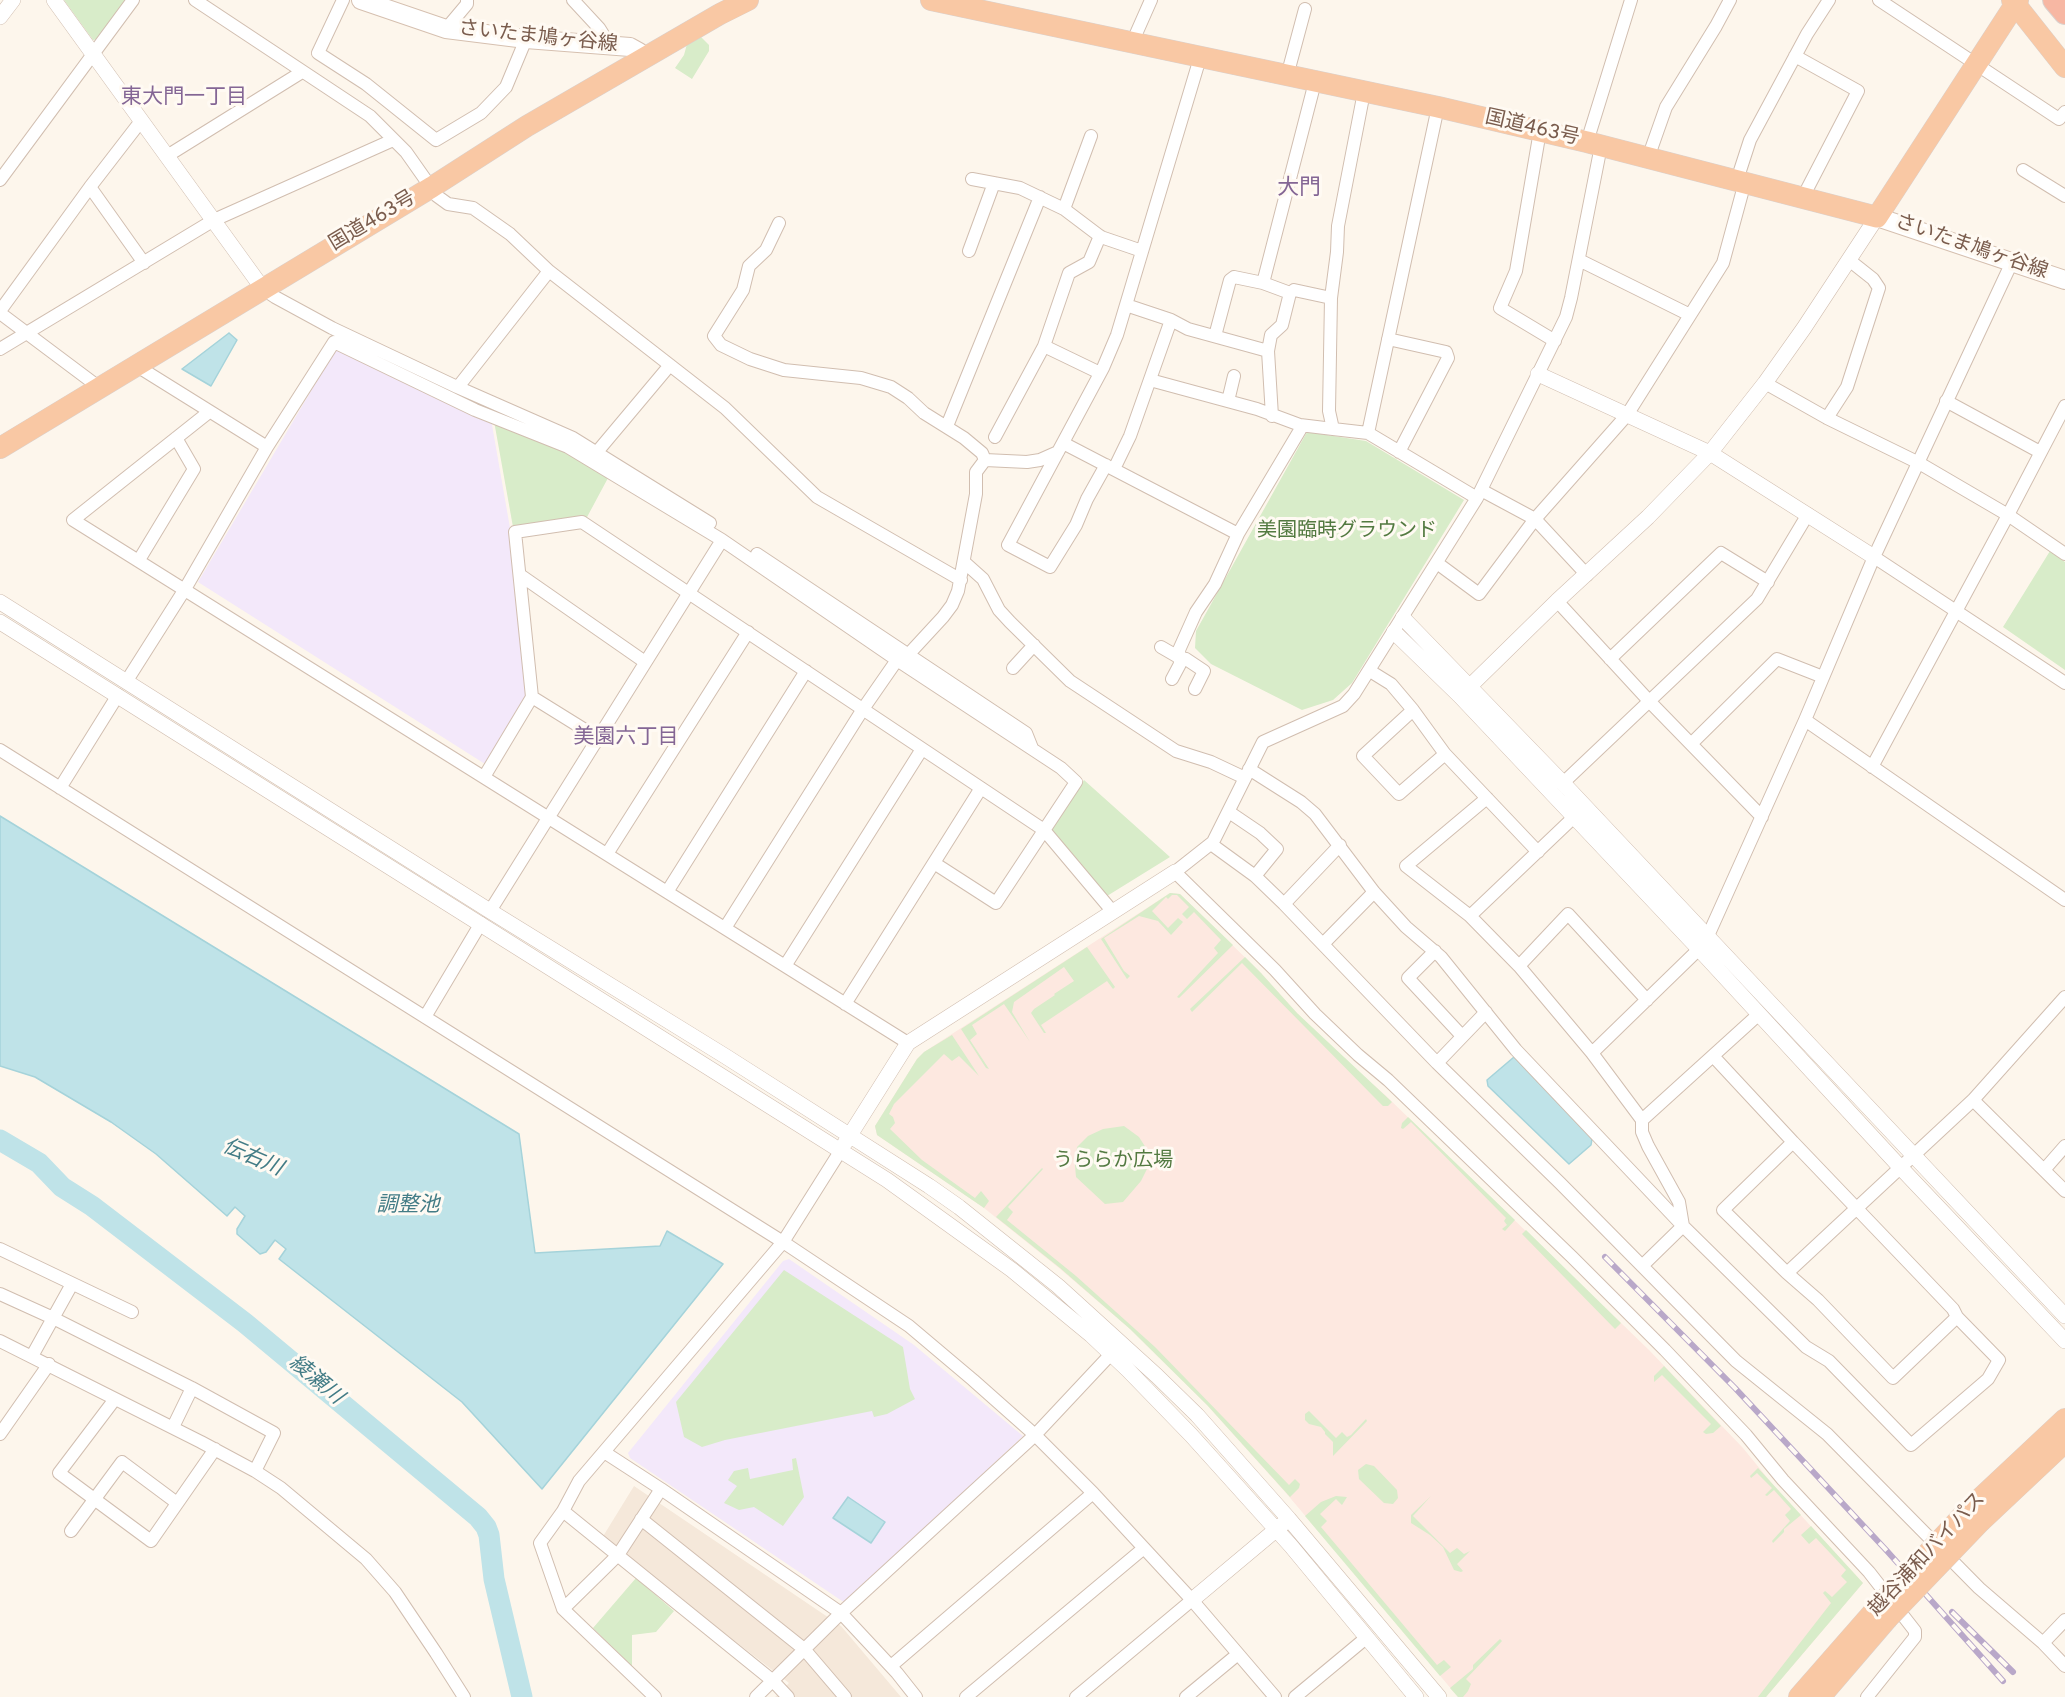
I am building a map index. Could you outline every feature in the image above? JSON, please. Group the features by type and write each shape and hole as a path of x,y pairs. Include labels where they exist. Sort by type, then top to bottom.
{"highway":[{"name":"国道463号","path":"0,448 432,187 527,126 748,0"},
{"name":"国道463号","path":"931,0 1438,107 1594,144 1877,217"},
{"path":"2054,0 2065,14"},
{"path":"1877,217 2015,1 2065,67"},
{"name":"越谷浦和バイパス","path":"1799,1697 1882,1613 2065,1419"},
{"name":"越谷浦和バイパス","path":"1975,1515 2065,1442"},
{"name":"越谷浦和バイパス","path":"1820,1697 1882,1613"}],"main road":[{"name":"さいたま鳩ヶ谷線","path":"361,0 446,28 526,39 630,47 644,58"},
{"name":"さいたま鳩ヶ谷線","path":"1877,217 2065,280"}],"street":[{"path":"0,17 13,0"},
{"path":"54,0 263,289 332,328 573,438 790,576 902,658"},
{"path":"0,180 133,0"},
{"path":"195,0 370,116 406,152 437,196 448,204 473,208 517,240 549,271 725,408 816,497 961,580"},
{"path":"343,0 318,53 366,84 436,140 481,113 506,87 526,39"},
{"path":"446,28 467,4 467,0"},
{"path":"573,0 599,28 609,44"},
{"path":"1132,44 1151,0"},
{"path":"655,1697 563,1609 540,1543 563,1511 579,1481 783,1242 908,1043 1175,872 1211,843 1229,812 1263,742 1343,706 1354,694 1479,494 1569,308 1579,260 1594,144 1631,0"},
{"path":"1648,158 1666,107 1730,0"},
{"path":"1437,563 1479,594 1535,519 1627,415 1722,263 1750,140 1795,56 1829,0"},
{"path":"1879,0 2059,119 2065,112"},
{"path":"1287,76 1305,9"},
{"path":"1795,56 1858,91 1803,197"},
{"path":"1171,320 1130,436 1087,499 1076,525 1050,567 1008,545 1100,373 1117,335 1200,58"},
{"path":"167,156 302,72"},
{"path":"1263,283 1315,82"},
{"path":"1333,429 1329,411 1331,298 1339,218 1364,92"},
{"path":"1368,433 1438,107"},
{"path":"100,388 0,312 141,121"},
{"path":"1540,131 1516,271 1500,308 1555,341"},
{"path":"1064,209 1091,136"},
{"path":"0,350 214,220 393,140"},
{"path":"2023,170 2065,196"},
{"path":"972,179 1013,185 1064,209 1100,236 1142,252"},
{"path":"969,251 994,183"},
{"path":"90,188 144,263"},
{"path":"946,426 1040,197"},
{"path":"1464,692 1557,601 1648,517 1710,453 1765,383 1877,217"},
{"path":"779,223 766,250 749,266 743,290 714,336 721,345 750,359 784,370 861,378 881,383 908,398 924,413 946,426 982,453 985,460"},
{"path":"995,437 1044,346 1069,273 1089,262 1100,236"},
{"path":"1579,260 1690,315"},
{"path":"1827,418 1847,387 1879,288 1873,279 1849,260"},
{"path":"1592,1053 1703,943 1805,720 1874,557 2012,261"},
{"path":"457,387 549,271"},
{"path":"1215,336 1230,280 1234,277 1263,283 1290,293"},
{"path":"1272,416 1268,351 1271,335 1282,325 1290,293 1294,290 1331,298"},
{"path":"1126,305 1171,320 1188,329 1268,351"},
{"path":"1388,339 1446,352 1448,358 1399,452"},
{"path":"60,788 185,589 267,447 334,342 475,410 568,447 722,540 902,658 1061,768 1076,782 996,903 934,863"},
{"path":"1044,346 1100,373"},
{"path":"597,452 670,365"},
{"path":"137,366 267,447"},
{"path":"1538,374 1710,453 1956,609 2065,683"},
{"path":"1228,401 1234,376"},
{"path":"1150,380 1257,409 1300,425 1368,433 1479,494 1535,519 1587,575"},
{"path":"1765,383 1827,418 1919,463 2008,515 2065,554"},
{"path":"1946,401 2040,452"},
{"path":"1872,767 2065,406"},
{"path":"209,412 73,519 908,1043"},
{"path":"1172,679 1180,664 1179,650 1196,612 1215,584 1238,534 1300,430 1300,425"},
{"path":"139,560 194,469 176,438"},
{"path":"985,460 1027,462 1040,460 1061,447"},
{"path":"1061,447 1110,467 1238,534"},
{"path":"725,928 863,709 902,658 952,605 961,580 976,494 976,472 985,460"},
{"path":"1563,783 1757,598 1809,514"},
{"path":"484,777 532,697 515,532 582,522 1044,830 1113,912"},
{"path":"425,1017 722,540"},
{"path":"1611,659 1721,553 1767,582"},
{"path":"964,562 983,579 999,610 1070,681 1176,751 1247,774 1300,802 1315,814 1374,892 1406,927 1435,951 1458,975 1516,1050 1683,1226 1806,1347 1829,1361 1911,1445 1988,1379 1999,1360 1713,1056"},
{"path":"520,575 645,662"},
{"path":"1557,601 1650,702 1762,817"},
{"path":"0,602 122,688 486,917 850,1136 951,1202 1058,1286 1197,1415 1289,1519 1439,1697"},
{"path":"1403,618 1464,692 1574,817 1914,1155 2065,1316"},
{"path":"0,622 122,688"},
{"path":"608,854 748,632"},
{"path":"1394,632 1464,692 1563,783 1703,943 1759,1014 2065,1341"},
{"path":"1012,668 1034,645"},
{"path":"1161,647 1204,671 1195,689"},
{"path":"1691,744 1777,659 1823,677"},
{"path":"667,892 806,671"},
{"path":"1370,671 1391,684 1445,754 1538,852"},
{"path":"532,697 598,738"},
{"path":"1413,710 1363,756 1399,794 1445,754"},
{"path":"1805,720 2065,900"},
{"path":"785,966 922,748"},
{"path":"0,750 783,1242 909,1326 1035,1435 1093,1493 1192,1600 1275,1697"},
{"path":"845,1004 981,788"},
{"path":"1486,798 1406,866 1470,916 1519,966 1592,1053 1642,1120 1642,1132 1648,1146 1679,1202 1683,1226"},
{"path":"1229,812 1260,833 1276,849 1255,876"},
{"path":"1470,916 1574,817"},
{"path":"1211,843 1255,876 1284,904 1437,1063 1736,1361 1827,1434 1979,1588 2043,1642 2065,1666"},
{"path":"1284,904 1340,845"},
{"path":"1175,872 1275,970 1315,1014 1388,1080 1657,1342 1869,1572 1915,1630 1916,1636 1867,1697"},
{"path":"1323,944 1374,892"},
{"path":"1519,966 1568,914 1647,1000"},
{"path":"486,917 887,1180 1012,1270 1053,1303 1111,1354 1191,1435 1277,1529 1416,1697"},
{"path":"1435,951 1408,978 1462,1036"},
{"path":"1786,1273 1857,1210 1973,1100 2065,997"},
{"path":"1437,1063 1486,1012"},
{"path":"1642,1120 1759,1014"},
{"path":"1973,1100 2065,1191"},
{"path":"1793,1142 1723,1210 1786,1273 1818,1300 1893,1378 1957,1317"},
{"path":"2044,1170 2065,1146"},
{"path":"1642,1266 1683,1226"},
{"path":"0,1249 132,1312"},
{"path":"32,1356 72,1284"},
{"path":"0,1294 192,1388 274,1433 255,1471"},
{"path":"0,1341 215,1449 281,1488 366,1559 395,1592 464,1697"},
{"path":"756,1697 841,1613 1035,1435 1111,1354"},
{"path":"0,1434 49,1364"},
{"path":"172,1427 192,1388"},
{"path":"115,1399 59,1473 151,1541 215,1449"},
{"path":"604,1452 662,1489 841,1613 891,1666 916,1697"},
{"path":"71,1532 122,1462 177,1503"},
{"path":"563,1609 618,1555 662,1489"},
{"path":"891,1666 1093,1493"},
{"path":"563,1511 773,1681 788,1697"},
{"path":"641,1519 804,1649 845,1697"},
{"path":"1076,1697 1289,1519"},
{"path":"966,1697 1144,1548"},
{"path":"2043,1642 2065,1620"},
{"path":"1295,1697 1366,1638"},
{"path":"1186,1697 1238,1654"}],"shaded area":[{"path":"337,347 491,419 510,528 528,694 485,764 198,582"},
{"path":"1170,893 1180,894 1261,973 1297,1013 1649,1350 1743,1448 1774,1486 1863,1583 1766,1697 1458,1697 1286,1493 1207,1405 1130,1329 984,1208 877,1135 875,1126 917,1059 924,1052"},
{"path":"789,1259 914,1345 1023,1436 845,1603 630,1458 628,1453 783,1261"},
{"path":"634,1486 841,1626 901,1697 775,1697 789,1683 602,1538"}],"green space":[{"path":"64,0 128,0 98,39 93,40"},
{"path":"696,36 701,37 709,45 709,51 692,79 675,68 684,55 687,44"},
{"path":"494,421 567,452 608,478 586,519 513,527"},
{"name":"美園臨時グラウンド","path":"1307,432 1366,441 1464,500 1352,683 1333,700 1302,710 1211,664 1195,648 1196,631"},
{"path":"2050,551 2065,562 2065,670 2003,627"},
{"path":"1084,780 1170,857 1107,896 1049,830"},
{"path":"1170,893 1180,894 1233,945 1179,998 1177,997 1218,953 1214,948 1221,940 1194,912 1187,919 1182,914 1189,907 1177,895 1172,895 1168,899 1166,897 1152,911 1168,928 1178,918 1183,922 1171,935 1158,921 1139,916 1104,938 1124,971 1130,976 1127,979 1101,939"},
{"path":"1087,947 1115,987 1113,989 1107,981 1041,1025 1046,1033 1044,1033 1031,1013 1074,981 1064,967 1014,1002 1012,1012 1030,1042 1004,1004 972,1025 977,1034 970,1040 989,1069 986,1068 961,1029"},
{"path":"1245,957 1297,1013 1392,1102 1388,1106 1383,1106 1242,963 1192,1012 1190,1009"},
{"path":"952,1035 979,1076 959,1056 952,1061 944,1054 894,1104 889,1114 895,1123 890,1129 922,1160 975,1198 981,1191 989,1201 984,1208 877,1135 875,1126 917,1059 924,1052"},
{"path":"1408,1117 1515,1220 1505,1231 1502,1229 1507,1225 1504,1221 1506,1218 1411,1122 1403,1129 1401,1128 1402,1123"},
{"name":"うららか広場","path":"1124,1126 1139,1137 1146,1148 1149,1165 1141,1181 1123,1202 1105,1204 1076,1177 1077,1147 1088,1136 1103,1129"},
{"path":"1042,1168 1008,1207 1013,1212 1007,1220 1076,1276 1155,1347 1289,1485 1295,1479 1300,1484 1299,1488 1290,1497 1207,1405 1130,1329 1060,1268 996,1217"},
{"path":"1526,1230 1621,1323 1615,1329 1522,1234"},
{"path":"784,1270 903,1347 910,1389 915,1399 887,1414 874,1417 872,1411 725,1440 702,1447 684,1437 676,1402"},
{"path":"1664,1366 1721,1426 1713,1433 1703,1432 1711,1424 1662,1375 1654,1382 1654,1376"},
{"path":"1309,1411 1336,1438 1342,1432 1347,1437 1351,1435 1366,1419 1367,1421 1333,1456 1333,1442 1321,1427 1309,1424 1305,1420 1305,1414"},
{"path":"796,1458 804,1497 783,1526 754,1507 739,1510 724,1503 737,1486 728,1480 734,1471 748,1468 750,1479 793,1470 792,1459"},
{"path":"1366,1464 1374,1466 1397,1490 1398,1498 1393,1504 1384,1503 1359,1479 1358,1470"},
{"path":"1758,1468 1801,1515 1784,1529 1784,1532 1773,1543 1772,1541 1790,1521 1785,1515 1791,1509 1774,1490 1767,1496 1765,1495 1772,1488 1757,1473 1751,1478 1750,1476"},
{"path":"1336,1496 1347,1497 1342,1505 1336,1499 1320,1514 1327,1521 1321,1527 1437,1665 1444,1660 1451,1667 1440,1676 1305,1516 1321,1502"},
{"path":"1431,1496 1413,1516 1450,1553 1457,1548 1464,1554 1470,1551 1457,1564 1463,1571 1461,1572 1454,1570 1443,1547 1411,1523 1411,1515"},
{"path":"1811,1526 1863,1583 1766,1697 1758,1697 1831,1603 1823,1593 1825,1591 1832,1597 1847,1582 1841,1576 1846,1570 1816,1538 1809,1544 1801,1535"},
{"path":"636,1578 674,1611 656,1632 632,1635 632,1666 593,1628"},
{"path":"1500,1639 1502,1641 1466,1679 1471,1684 1468,1691 1463,1697 1458,1697 1450,1688 1473,1669 1473,1665"}],"water":[{"path":"229,333 237,340 211,386 182,369"},
{"name":"調整池","path":"0,816 519,1134 535,1253 660,1246 667,1231 723,1264 542,1489 462,1402 279,1259 286,1249 275,1240 266,1252 260,1254 237,1234 237,1229 245,1216 235,1207 227,1216 156,1154 111,1122 35,1077 0,1066"},
{"path":"1514,1057 1592,1139 1591,1145 1569,1164 1488,1086 1487,1080"},
{"path":"848,1497 885,1522 871,1543 833,1518"}],"waterway":[{"name":"綾瀬川","path":"0,1140 39,1163 62,1187 92,1206 245,1323 478,1517 489,1535 494,1579 522,1697"}],"railway":[{"path":"1605,1257 1735,1388 1887,1551 2003,1681"},
{"path":"1952,1612 2013,1672"}],"district":[{"name":"東大門一丁目","path":"184,99"},
{"name":"大門","path":"1299,190"},
{"name":"美園六丁目","path":"626,739"}],"water label":[{"name":"伝右川","path":"252,1159"}]}
